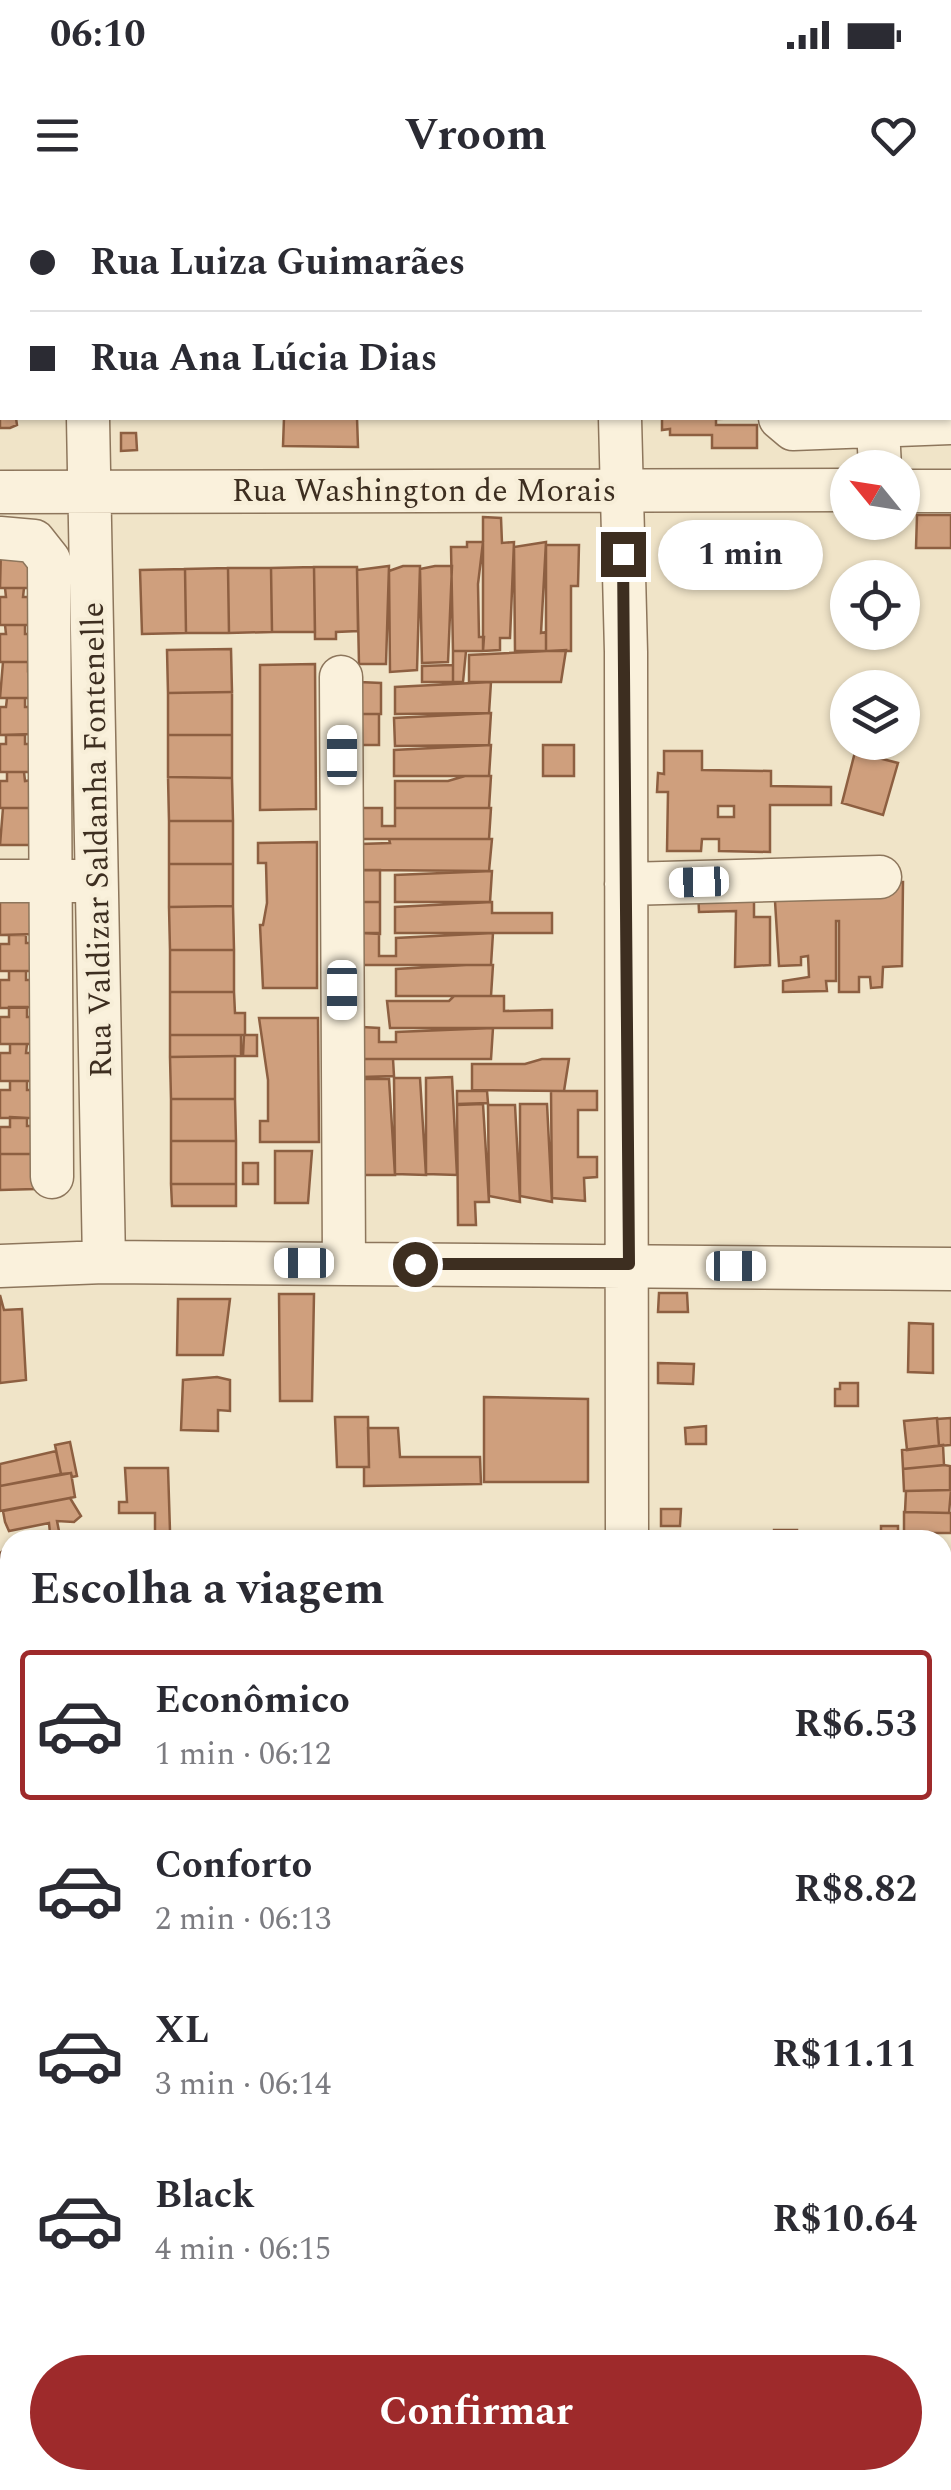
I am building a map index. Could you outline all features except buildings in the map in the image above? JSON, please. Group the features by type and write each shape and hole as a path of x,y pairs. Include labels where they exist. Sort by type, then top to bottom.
{"street":[{"name":"Rua Valdizar Saldanha Fontenelle","path":"88,420 104,1262"},
{"path":"620,420 629,1264 626,1530"},
{"path":"782,420 793,429 879,448 951,423"},
{"name":"Rua Washington de Morais","path":"0,492 830,490"},
{"path":"920,491 951,490"},
{"path":"0,538 34,541 49,560 52,1177"},
{"path":"341,677 344,1264"},
{"path":"626,884 880,877"},
{"path":"0,881 98,881"},
{"path":"0,1266 104,1262 951,1268"}],"route":[{"path":"415,1264 629,1264 623,554"}]}
